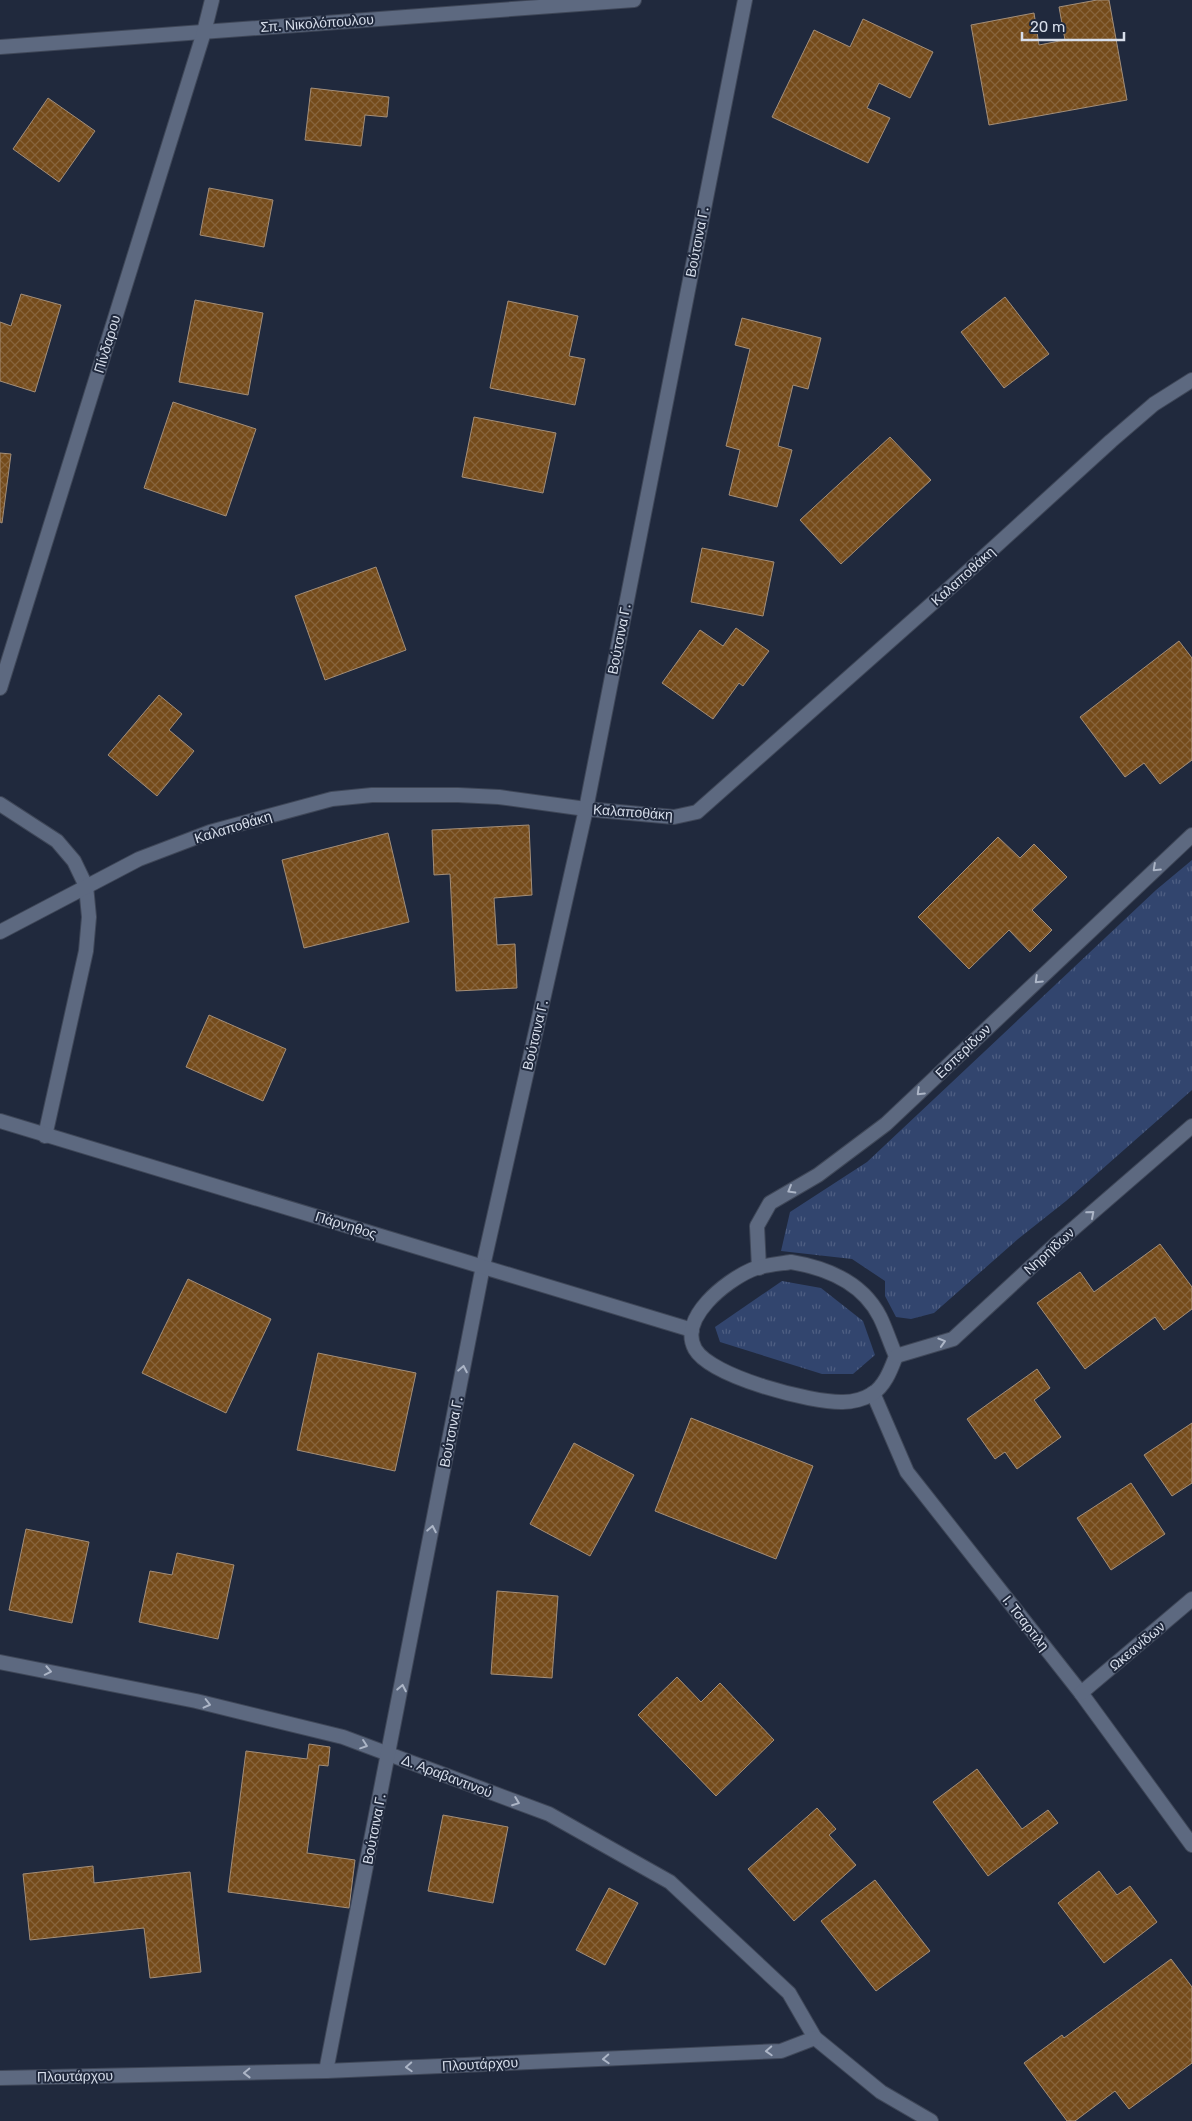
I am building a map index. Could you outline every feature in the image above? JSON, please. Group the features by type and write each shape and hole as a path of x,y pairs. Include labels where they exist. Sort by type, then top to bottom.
{"street":[{"name":"Πίνδαρου","path":"0,688 204,32 212,0"},
{"name":"Σπ. Νικολόπουλου","path":"0,47 634,0"},
{"name":"Βούτσινα Γ.","path":"326,2071 483,1266 586,809 745,0"},
{"name":"Καλαποθάκη","path":"0,932 138,859 210,832 332,799 372,795 475,796 499,797 586,809 674,817 696,812 953,585 1111,441 1154,404 1192,380"},
{"path":"0,804 57,841 74,861 86,886 89,917 86,951 45,1136"},
{"name":"Εσπερίδων","path":"759,1268 757,1226 770,1203 818,1175 886,1124 1192,835"},
{"name":"Πάρνηθος","path":"0,1121 692,1330"},
{"name":"Νηρηϊδων","path":"896,1356 953,1339 1057,1244 1192,1126"},
{"path":"792,1262 813,1266 833,1273 868,1299 879,1316 896,1356 888,1375 873,1393 859,1399 843,1402 810,1398 764,1388 708,1361 696,1350 692,1330 696,1318 716,1291 752,1269 759,1268 792,1262"},
{"name":"Ι. Τσαρτιλη","path":"873,1393 907,1472 1081,1693 1192,1845"},
{"name":"Ωκεανίδων","path":"1081,1693 1192,1599"},
{"name":"Δ. Αραβαντινού","path":"0,1662 196,1701 343,1737 549,1814 670,1882 789,1993 815,2038"},
{"path":"815,2038 881,2092 931,2121"},
{"name":"Πλουτάρχου","path":"0,2078 326,2071 781,2051 815,2038"}],"green space":[{"path":"1192,860 1192,1090 1066,1201 1018,1239 934,1313 911,1319 896,1317 885,1296 885,1281 852,1259 781,1251 790,1212 867,1162 1156,890"},
{"path":"782,1281 821,1288 863,1321 875,1355 853,1374 822,1374 720,1342 715,1327"}],"building":[{"path":"1097,0 1109,0 1127,100 989,125 971,25 1034,13 1039,45 1065,40 1059,7"},
{"path":"863,19 933,52 910,98 879,83 867,108 890,118 868,163 772,117 814,30 850,47"},
{"path":"311,88 389,97 387,117 365,115 361,146 305,140"},
{"path":"48,98 95,131 59,182 13,149"},
{"path":"209,188 273,200 264,247 200,235"},
{"path":"21,294 61,305 35,392 0,381 0,322 11,326"},
{"path":"1005,297 1049,354 1004,388 961,332"},
{"path":"195,300 263,313 248,395 179,382"},
{"path":"508,301 578,316 569,356 585,359 575,405 490,388"},
{"path":"742,318 821,338 808,389 793,385 778,446 792,450 777,507 729,495 740,450 726,446 750,349 735,345"},
{"path":"173,402 256,429 226,516 144,488"},
{"path":"474,417 556,433 543,493 462,477"},
{"path":"890,437 931,480 841,564 800,520"},
{"path":"0,453 11,454 2,523 0,522"},
{"path":"702,548 774,562 763,616 691,602"},
{"path":"376,567 406,650 325,680 295,596"},
{"path":"736,628 769,651 743,686 739,683 713,719 662,683 700,630 723,646"},
{"path":"1179,641 1192,658 1192,760 1160,784 1144,763 1125,777 1080,717"},
{"path":"159,695 182,714 169,730 194,751 157,796 108,755"},
{"path":"529,825 532,895 494,898 497,945 515,944 517,988 456,991 450,874 434,875 432,830"},
{"path":"388,833 409,922 304,948 282,860"},
{"path":"998,837 1020,858 1034,844 1067,877 1032,910 1052,930 1030,952 1009,930 969,969 918,917"},
{"path":"209,1015 286,1049 263,1101 186,1067"},
{"path":"1160,1244 1192,1287 1192,1309 1164,1330 1155,1317 1085,1369 1037,1303 1080,1272 1094,1292"},
{"path":"188,1279 271,1319 226,1413 142,1373"},
{"path":"318,1353 416,1373 395,1471 297,1450"},
{"path":"1037,1369 1050,1388 1034,1400 1061,1437 1017,1469 1005,1452 995,1459 967,1419"},
{"path":"691,1418 813,1466 776,1559 655,1511"},
{"path":"1192,1423 1192,1483 1172,1496 1144,1455"},
{"path":"574,1443 634,1475 590,1556 530,1524"},
{"path":"1131,1483 1165,1534 1111,1570 1077,1518"},
{"path":"26,1529 89,1542 72,1623 9,1610"},
{"path":"177,1553 234,1565 218,1639 139,1622 150,1571 172,1575"},
{"path":"497,1591 558,1596 552,1678 491,1674"},
{"path":"677,1677 701,1702 720,1683 774,1740 716,1796 638,1715"},
{"path":"309,1744 330,1747 328,1766 319,1765 307,1853 355,1860 349,1908 228,1892 246,1751 307,1759"},
{"path":"977,1769 1022,1829 1048,1810 1058,1823 988,1876 933,1802"},
{"path":"817,1808 836,1829 829,1835 856,1865 794,1921 748,1869"},
{"path":"443,1815 508,1827 493,1903 428,1891"},
{"path":"93,1866 94,1883 190,1872 201,1972 150,1978 144,1928 30,1940 23,1874"},
{"path":"1099,1871 1117,1895 1130,1886 1157,1922 1104,1963 1058,1903"},
{"path":"875,1880 930,1951 876,1991 821,1921"},
{"path":"609,1888 638,1903 605,1965 576,1950"},
{"path":"1171,1959 1192,1987 1192,2063 1129,2109 1115,2091 1075,2121 1067,2121 1024,2063 1062,2035 1064,2038"}]}
